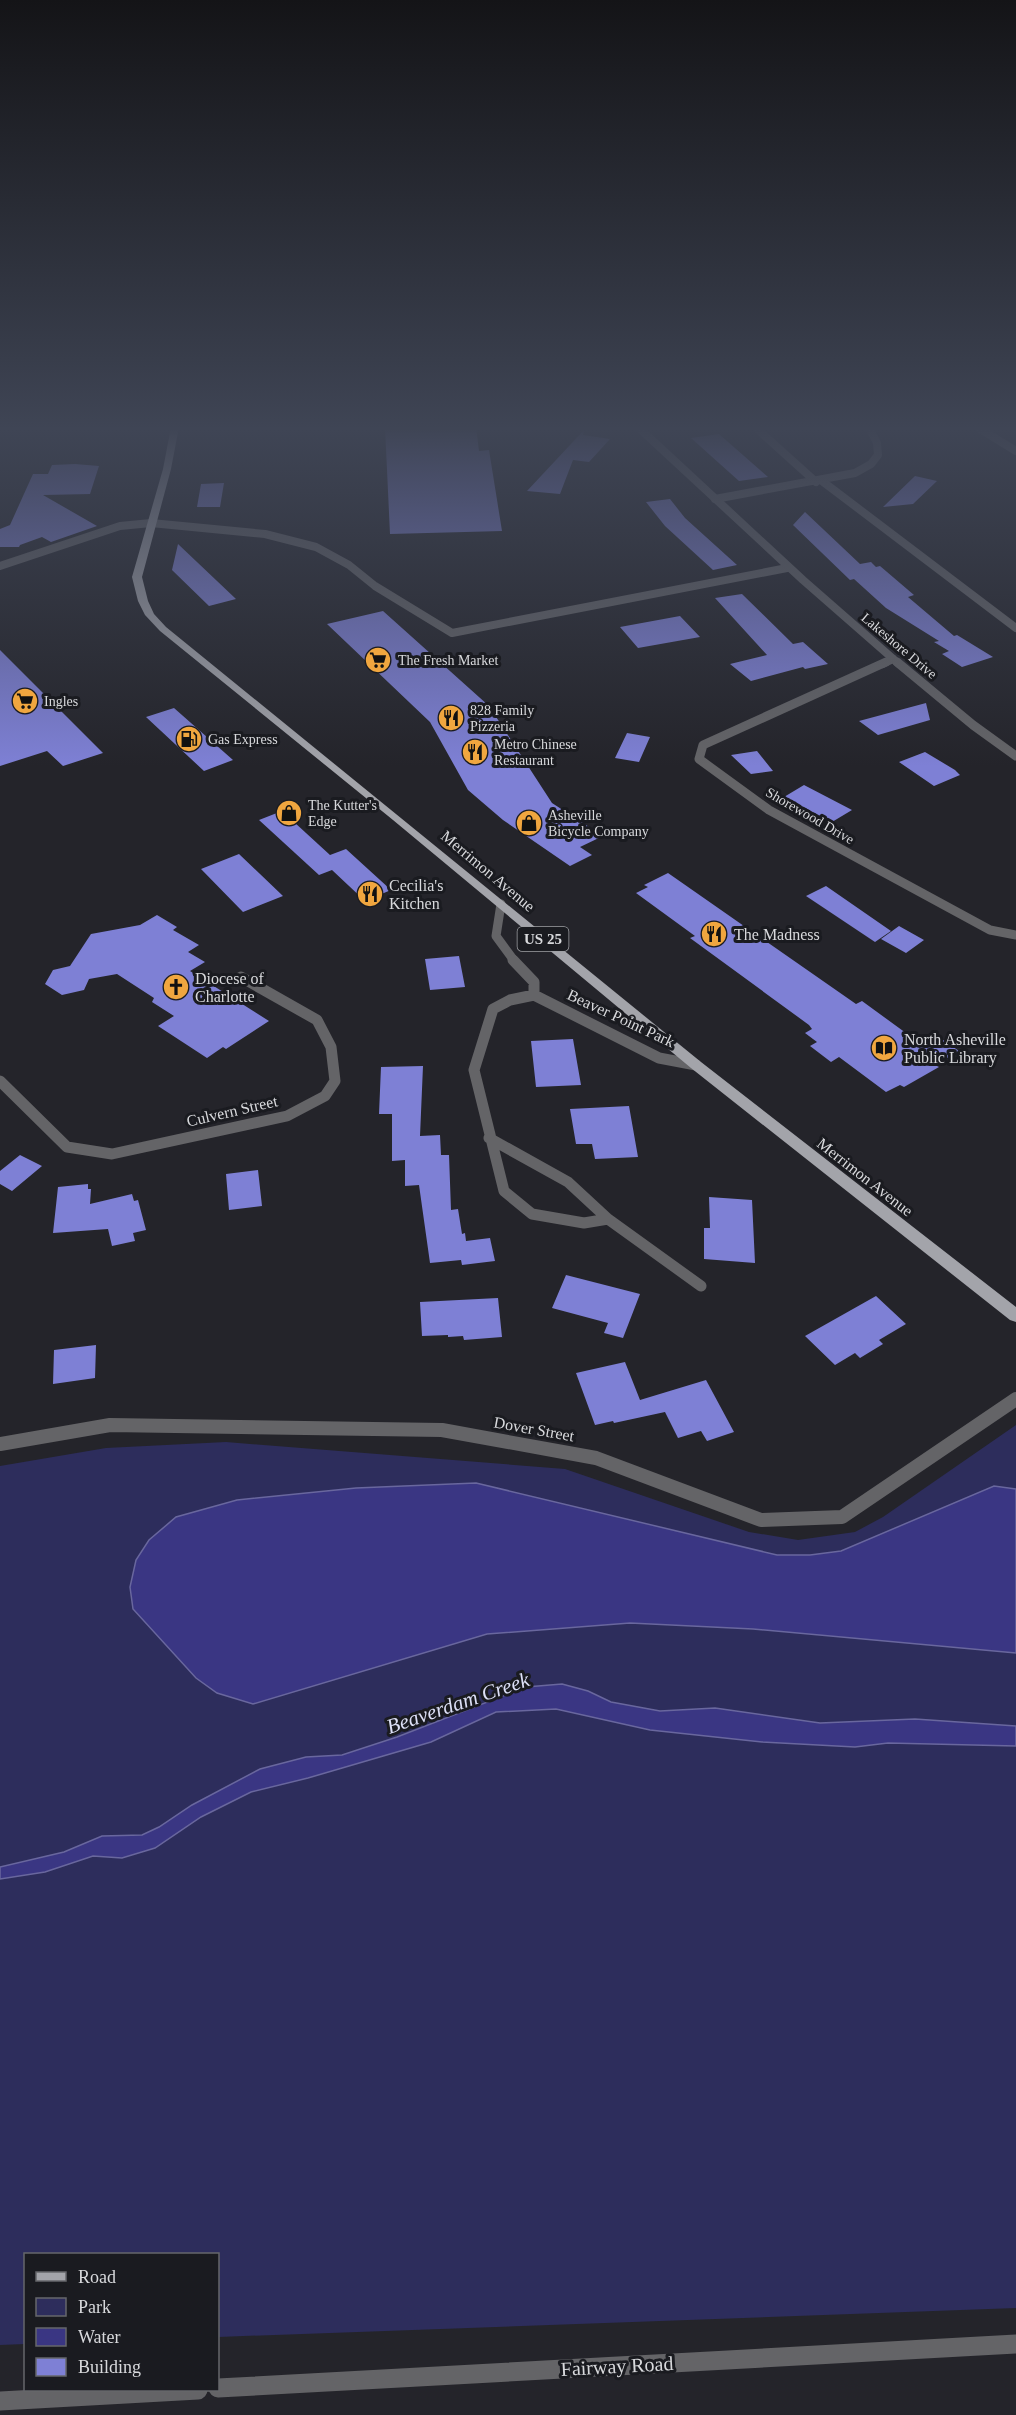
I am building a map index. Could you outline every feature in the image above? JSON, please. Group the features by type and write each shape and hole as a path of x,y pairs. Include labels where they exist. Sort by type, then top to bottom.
{"main road":[{"name":"Merrimon Avenue","path":"147,540 137,577 146,608 163,629 696,1065 1016,1316"}],"street":[{"path":"0,566 79,540"},
{"path":"287,540 316,547 349,565 375,586 452,633 787,568"},
{"name":"Lakeshore Drive","path":"758,540 787,568 969,723 1016,756"},
{"path":"898,540 1016,628"},
{"name":"Shorewood Drive","path":"893,659 703,745 699,759 769,810 990,930 1016,935"},
{"path":"501,904 496,936 505,951 534,982 534,995 510,1000 493,1009 474,1070 489,1138 504,1191 532,1214 584,1223 608,1219"},
{"name":"Culvern Street","path":"0,1081 68,1147 112,1154 287,1116 325,1096 335,1081 331,1047 317,1020 241,977"},
{"name":"Beaver Point Park","path":"534,995 659,1058 696,1065"},
{"path":"489,1138 568,1182 608,1219 701,1286"},
{"name":"Dover Street","path":"0,1444 110,1425 442,1430 596,1458 761,1520 842,1517 1016,1399"},
{"name":"Fairway Road","path":"219,2388 1016,2344"},
{"path":"0,2401 180,2391"}],"green space":[{"path":"1016,1425 1016,2308 219,2337 219,2253 24,2253 24,2344 0,2345 0,1466 106,1448 226,1442 565,1469 749,1532 798,1540 855,1532 883,1517"}],"water":[{"path":"476,1483 777,1555 810,1555 841,1551 994,1486 1016,1489 1016,1653 753,1629 630,1623 487,1634 253,1704 217,1693 196,1678 133,1609 130,1587 136,1560 149,1540 176,1517 237,1500 356,1488"},
{"path":"562,1684 588,1691 611,1702 660,1711 715,1708 820,1723 915,1719 1016,1726 1016,1746 888,1743 855,1747 762,1742 650,1730 556,1709 496,1712 431,1742 251,1792 201,1817 155,1848 122,1858 93,1856 45,1872 0,1879 0,1867 64,1852 102,1836 142,1835 260,1769 306,1757 342,1755 397,1737 526,1687"}],"building":[{"path":"0,540 35,540 19,547 0,547"},
{"path":"680,540 709,540 737,565 713,570"},
{"path":"808,540 834,540 860,564 871,562 876,567 880,566 914,595 908,597 954,636 957,635 993,657 962,667 942,654 949,651 934,642 939,641 886,608 854,579 850,580"},
{"path":"178,544 236,599 209,606 172,570"},
{"path":"742,594 793,644 803,642 828,664 805,669 803,667 751,681 730,664 767,655 715,598"},
{"path":"383,611 489,706 552,803 603,836 580,847 592,855 570,866 503,820 468,790 430,722 327,624"},
{"path":"680,616 700,637 638,648 620,627"},
{"name":"Ingles","path":"0,650 103,753 63,766 47,751 0,766"},
{"path":"926,703 930,720 878,735 859,721"},
{"name":"Gas Express","path":"174,708 233,760 204,771 146,717"},
{"path":"627,733 650,737 639,762 615,758"},
{"path":"757,751 773,771 751,774 731,755"},
{"path":"925,752 960,775 934,786 899,762"},
{"path":"804,785 852,810 832,822 784,797"},
{"path":"282,811 330,855 346,849 391,890 365,901 332,870 319,875 259,820"},
{"path":"239,854 283,896 243,912 201,869"},
{"path":"668,873 856,1004 862,1001 921,1044 936,1035 959,1051 935,1065 939,1067 904,1087 900,1085 886,1092 839,1057 831,1062 810,1046 817,1042 805,1033 812,1029 809,1025 690,938 695,936 636,893 648,887 644,885"},
{"path":"826,886 891,931 875,942 806,896"},
{"name":"Diocese of Charlotte","path":"157,915 177,927 173,930 199,945 188,952 205,962 190,971 269,1021 226,1049 223,1047 207,1058 158,1026 174,1016 152,1002 154,998 117,974 89,979 84,990 62,995 45,984 53,970 70,966 91,934 140,925"},
{"path":"899,926 924,940 906,953 881,939"},
{"path":"459,956 465,987 430,990 425,959"},
{"path":"573,1039 581,1085 536,1087 531,1041"},
{"path":"423,1066 420,1136 440,1135 441,1155 449,1155 451,1210 458,1209 462,1234 465,1233 466,1241 490,1238 495,1261 462,1265 461,1260 430,1263 419,1185 405,1186 405,1160 392,1161 392,1114 379,1114 381,1067"},
{"path":"629,1106 638,1157 595,1159 592,1144 576,1144 570,1109"},
{"path":"20,1155 42,1166 12,1191 0,1184 0,1171"},
{"path":"258,1170 262,1206 229,1210 226,1174"},
{"path":"88,1184 88,1189 91,1189 90,1204 132,1194 134,1201 138,1200 146,1230 133,1233 135,1241 112,1246 108,1229 53,1233 58,1187"},
{"path":"709,1197 752,1200 755,1263 704,1259 704,1228 710,1228"},
{"path":"566,1275 640,1294 623,1338 604,1333 608,1323 552,1308"},
{"path":"876,1296 906,1324 879,1340 883,1344 860,1358 855,1353 835,1365 805,1336"},
{"path":"498,1298 502,1337 464,1340 463,1336 422,1336 420,1302"},
{"path":"96,1345 95,1378 53,1384 54,1350"},
{"path":"625,1362 640,1400 706,1380 734,1432 707,1441 701,1431 678,1438 665,1412 595,1425 576,1373"}],"place":[{"name":"The Fresh Market","path":"378,660"},
{"name":"Ingles","path":"25,701"},
{"name":"828 Family Pizzeria","path":"451,718"},
{"name":"Gas Express","path":"189,739"},
{"name":"Metro Chinese Restaurant","path":"475,752"},
{"name":"The Kutter's Edge","path":"289,813"},
{"name":"Asheville Bicycle Company","path":"529,823"},
{"name":"Cecilia's Kitchen","path":"370,894"},
{"name":"The Madness","path":"714,934"},
{"name":"Diocese of Charlotte","path":"176,987"},
{"name":"North Asheville Public Library","path":"884,1048"}],"water label":[{"name":"Beaverdam Creek","path":"458,1703"}]}
